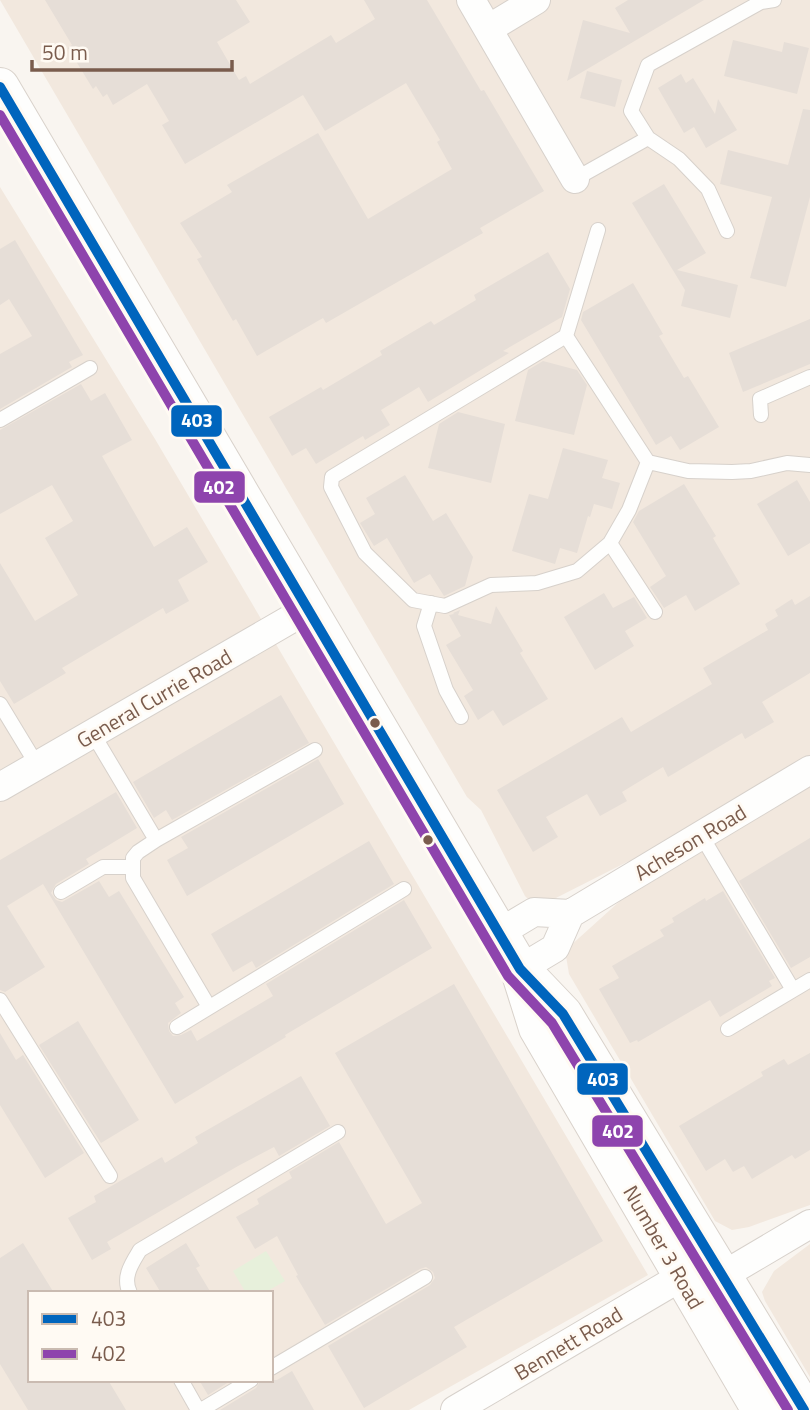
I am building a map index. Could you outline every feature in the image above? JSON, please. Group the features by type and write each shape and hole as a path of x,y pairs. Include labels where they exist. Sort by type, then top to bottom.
{"main road":[{"name":"Number 3 Road","path":"0,87 520,969 538,1028 761,1410"},
{"name":"Number 3 Road","path":"520,969 564,1014 804,1410"},
{"path":"681,1277 728,1286"}],"street":[{"path":"471,0 575,180"},
{"path":"488,29 536,0"},
{"name":"General Currie Road","path":"0,787 308,609"},
{"name":"Acheson Road","path":"570,914 810,771"},
{"path":"499,933 534,912 570,914 555,948 520,969"},
{"path":"728,1286 810,1224"},
{"name":"Bennett Road","path":"455,1410 681,1277"}],"lane":[{"path":"727,231 708,189 678,159 648,138 631,111 648,65 761,2 774,0"},
{"path":"575,180 648,138"},
{"path":"598,230 566,335 332,477 331,487 365,553 413,600 445,606 492,585 537,583 577,571 610,543 629,510 649,462"},
{"path":"566,335 649,462 688,471 732,472 787,463 810,464"},
{"path":"0,420 90,368"},
{"path":"761,415 760,399 810,377"},
{"path":"610,543 654,612"},
{"path":"431,603 424,626 446,690 461,717"},
{"path":"0,704 37,765"},
{"path":"93,734 156,841"},
{"path":"209,1007 133,878 133,858 156,841 316,750"},
{"path":"701,835 793,990"},
{"path":"61,892 103,867 131,867"},
{"path":"177,1027 404,889"},
{"path":"727,1029 810,980"},
{"path":"0,1000 110,1176"},
{"path":"129,1291 128,1270 140,1250 338,1132"},
{"path":"273,1367 425,1277"},
{"path":"182,1382 200,1410 248,1382"}],"shaded area":[{"path":"0,0 810,0 810,759 647,856 627,862 550,901 529,900 481,810 467,797"},
{"path":"0,187 155,439 648,1275 409,1410 0,1410"},
{"path":"810,787 810,1205 749,1227 732,1230 715,1221 569,974 566,956 569,947 620,901"},
{"path":"810,1244 810,1377 762,1292 774,1271"}],"green space":[{"path":"266,1251 285,1281 268,1291 245,1291 233,1271"}],"building":[{"path":"45,0 236,0 250,22 217,42 239,80 246,76 250,84 331,35 336,43 375,19 364,0 427,0 544,191 480,228 483,233 326,323 323,318 257,356 197,259 202,257 180,223 232,192 227,185 318,133 368,219 452,169 437,142 440,140 406,83 325,131 303,95 185,164 162,125 169,121 147,84 113,105 107,94 103,97 96,86 93,89 68,48 72,45"},
{"path":"628,0 704,0 567,81 583,20 630,33 615,8"},
{"path":"733,40 782,52 784,42 809,48 797,94 724,76"},
{"path":"587,71 622,80 615,107 580,98"},
{"path":"681,74 686,83 693,78 715,114 718,99 737,130 706,148 694,127 684,133 658,88"},
{"path":"803,109 810,110 810,197 786,287 750,278 772,197 720,184 728,150 788,165"},
{"path":"664,184 706,253 677,270 738,285 730,318 681,306 685,290 632,203"},
{"path":"15,240 83,355 69,362 72,367 0,409 0,354 32,336 9,299 0,305 0,249"},
{"path":"548,252 570,289 562,317 503,351 509,353 428,402 419,387 381,410 390,425 365,440 363,436 316,464 306,448 292,456 269,417 321,387 323,390 382,355 380,351 431,321 434,325 476,300 474,295"},
{"path":"633,283 663,334 659,336 684,378 688,376 719,427 680,450 671,436 656,445 581,320 583,312"},
{"path":"810,319 810,364 743,392 729,353"},
{"path":"543,361 577,370 587,385 574,435 515,421 528,370"},
{"path":"81,384 91,401 105,393 132,440 102,456 154,547 187,527 208,562 178,580 189,601 166,614 163,608 62,668 66,673 14,704 0,681 0,563 35,621 78,595 45,538 73,521 52,485 0,514 0,430"},
{"path":"458,412 505,424 491,483 428,468 439,424"},
{"path":"563,448 608,460 602,478 620,483 612,509 594,504 577,553 560,548 555,564 512,551 529,494 548,499"},
{"path":"405,475 433,521 446,513 473,557 465,586 444,596 430,574 414,583 387,538 374,546 360,523 375,514 366,498"},
{"path":"797,480 810,502 810,543 788,556 757,504"},
{"path":"684,484 716,536 713,538 740,584 695,611 686,595 664,608 650,587 666,576 633,522 639,511"},
{"path":"604,593 613,608 634,597 647,618 625,631 634,646 595,670 564,617"},
{"path":"810,596 810,673 762,702 774,722 745,739 742,733 668,777 663,767 622,792 627,801 600,816 587,794 546,817 558,837 533,852 497,790 622,717 631,732 712,684 703,668 768,630 765,624 778,616 775,610 792,599 795,605"},
{"path":"496,606 548,699 503,726 493,710 478,720 464,696 473,690 446,645 461,636 449,615 460,610 458,615 491,624"},
{"path":"281,695 309,743 172,820 166,810 154,818 133,782"},
{"path":"318,759 344,804 187,896 167,860 188,848 181,837"},
{"path":"116,792 137,828 86,859 89,864 56,884 51,893 56,900 62,902 99,881 109,897 119,891 184,997 175,1003 181,1013 168,1023 173,1036 191,1030 197,1041 273,996 266,984 404,900 432,948 175,1104 43,884 7,906 45,967 5,992 0,990 0,860"},
{"path":"810,838 810,957 791,968 739,881"},
{"path":"369,841 394,884 256,968 252,961 233,972 211,934"},
{"path":"723,891 775,978 769,981 772,986 720,1017 710,1000 638,1042 637,1040 630,1043 599,989 619,978 612,966 664,936 660,930 674,922 672,918 705,898 706,901"},
{"path":"454,984 603,1241 454,1327 467,1347 364,1408 328,1346 430,1285 435,1278 433,1272 426,1267 420,1269 325,1325 296,1276 298,1275 277,1236 255,1249 236,1217 259,1204 257,1199 292,1178 289,1172 339,1142 386,1224 422,1203 335,1053"},
{"path":"78,1021 139,1120 101,1143 39,1045"},
{"path":"0,1033 16,1060 23,1055 84,1153 45,1178 0,1105"},
{"path":"810,1053 810,1150 795,1159 792,1155 752,1179 744,1166 733,1172 725,1159 706,1171 679,1126 763,1076 761,1072 784,1059 788,1065"},
{"path":"301,1076 330,1126 279,1156 274,1147 238,1166 107,1242 111,1249 92,1260 68,1218 96,1202 94,1196 162,1157 165,1163 198,1143 195,1137"},
{"path":"23,1243 53,1291 28,1291 28,1382 109,1382 126,1410 28,1410 0,1364 0,1258"},
{"path":"186,1243 200,1266 196,1268 210,1291 160,1291 146,1268"},
{"path":"292,1371 314,1410 220,1410 256,1388 260,1382 277,1380"},
{"path":"200,1382 229,1382 208,1395"}],"transit line":[{"name":"403","path":"0,87 520,969 563,1014 804,1410"},
{"name":"402","path":"0,115 508,976 552,1023 788,1410"}]}
